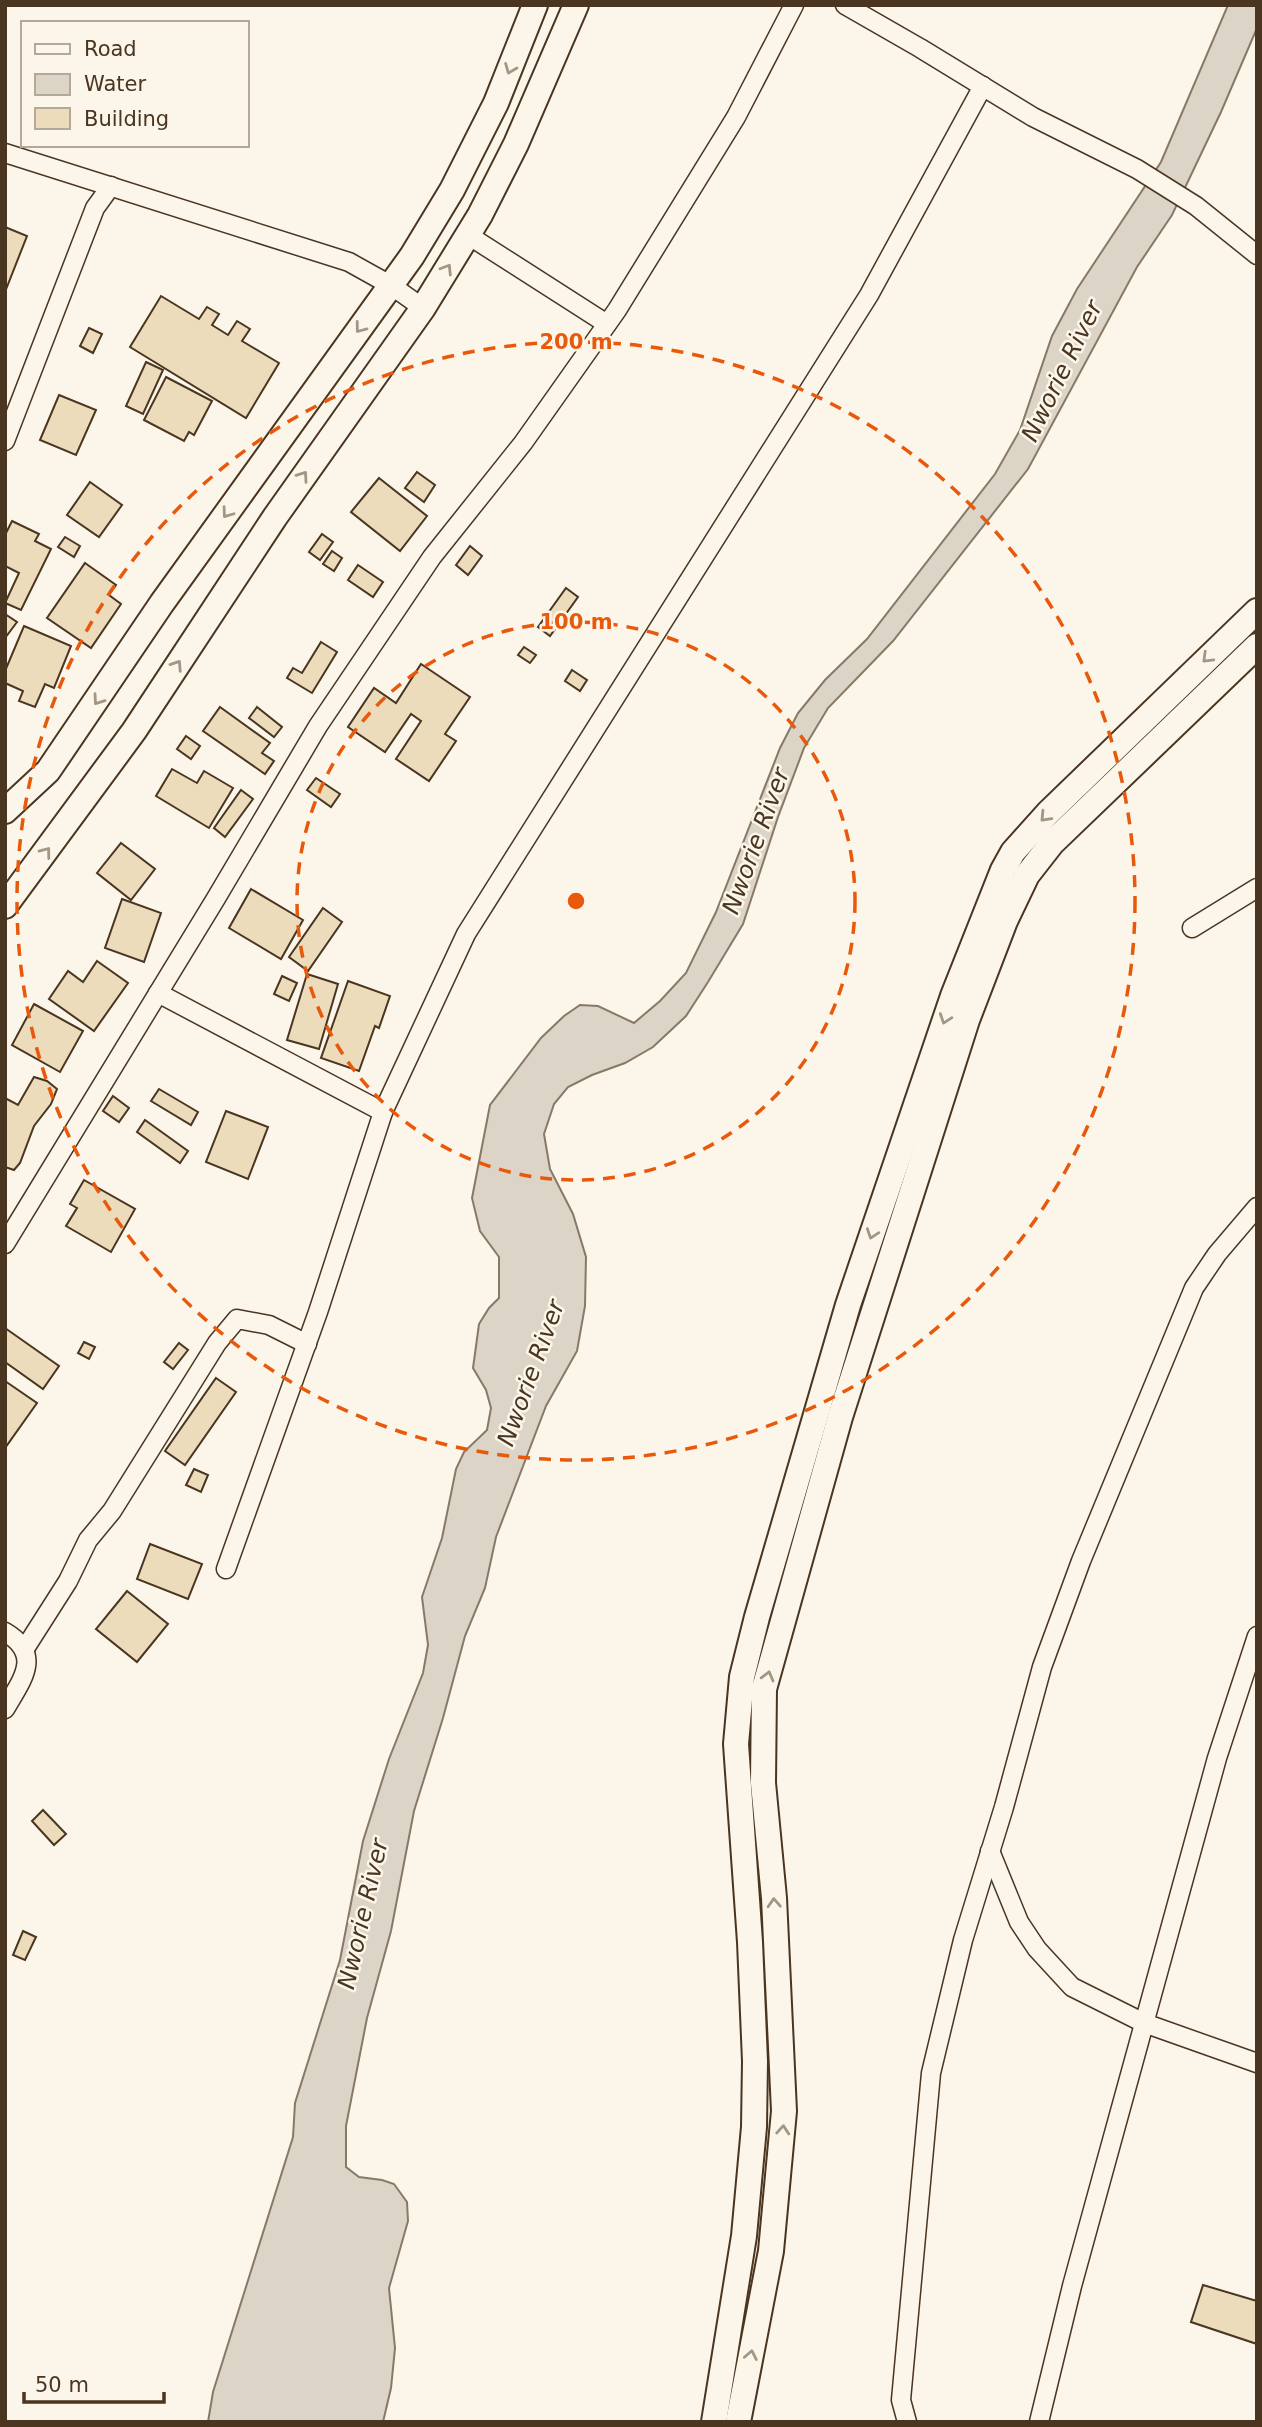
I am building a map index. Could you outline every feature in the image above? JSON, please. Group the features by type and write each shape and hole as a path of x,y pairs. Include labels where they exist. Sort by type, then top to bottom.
{"main road":[{"path":"5,811 48,771 178,581 392,286 458,178 496,103 536,5"},
{"path":"5,906 134,731 275,517 423,308 468,235 516,145 576,5"},
{"path":"714,2422 744,2236 754,2127 755,2061 743,1825 736,1744 743,1677 757,1617 848,1305 953,996 1003,870 1013,852 1048,813 1257,611"},
{"path":"738,2422 771,2251 784,2111 774,1898 763,1783 764,1689 840,1417 967,1020 1005,920 1027,875 1052,844 1257,646"}],"street":[{"path":"5,1244 318,726 432,557 523,443 607,324 736,117 794,5"},
{"path":"845,5 1033,117 1137,169 1196,205 1257,255"},
{"path":"226,1569 307,1344 383,1112 466,934 869,295 983,86"},
{"path":"5,153 349,262 392,286 423,308"},
{"path":"5,440 95,208 111,186"},
{"path":"468,235 607,324"},
{"path":"1192,928 1257,888"},
{"path":"159,993 383,1112"},
{"path":"907,2422 901,2400 931,2073 963,1940 1004,1807 1042,1667 1081,1561 1194,1288 1217,1254 1257,1207"},
{"path":"24,1650 68,1581 88,1540 112,1511 217,1343 237,1319 269,1325 307,1344"},
{"path":"5,1632 24,1650 27,1670 5,1709"},
{"path":"1039,2422 1072,2286 1217,1758 1257,1636"},
{"path":"990,1851 1019,1922 1037,1949 1072,1987 1144,2023 1257,2063"}],"water":[{"name":"Nworie River","path":"1228,5 1257,5 1257,28 1221,112 1172,215 1137,267 1028,469 893,641 828,708 804,748 743,924 686,1016 653,1047 625,1063 568,1087 554,1104 544,1134 550,1169 573,1214 586,1257 585,1306 577,1351 546,1406 496,1537 485,1588 465,1636 414,1811 391,1931 367,2018 346,2126 346,2167 359,2177 394,2184 407,2202 408,2221 389,2288 395,2348 391,2388 383,2422 208,2422 213,2392 293,2137 295,2103 340,1960 363,1841 389,1759 423,1673 428,1645 422,1597 442,1538 456,1469 464,1452 487,1430 491,1408 486,1390 473,1368 479,1324 499,1298 499,1257 480,1231 472,1198 490,1105 541,1038 580,1005 598,1006 634,1023 660,1001 686,973 716,912 780,748 798,713 825,680 867,639 995,474 1020,430 1052,336 1077,289 1161,162"}],"building":[{"path":"5,227 27,236 5,292"},
{"path":"161,296 199,319 207,307 219,314 212,325 228,335 237,321 250,329 242,341 279,363 246,418 130,347"},
{"path":"89,328 102,334 93,353 80,346"},
{"path":"146,362 163,370 143,414 126,406"},
{"path":"166,377 212,401 194,435 189,432 184,441 144,420"},
{"path":"59,395 96,410 76,455 40,440"},
{"path":"417,472 435,485 424,502 405,488"},
{"path":"379,478 427,516 400,551 351,512"},
{"path":"90,482 122,505 99,537 67,515"},
{"path":"12,521 39,534 35,541 51,549 21,610 5,603 19,573 5,566 5,535"},
{"path":"322,534 333,542 320,560 309,552"},
{"path":"65,537 80,546 74,557 58,547"},
{"path":"470,546 482,556 468,575 456,565"},
{"path":"332,551 342,558 334,571 323,564"},
{"path":"85,563 116,585 109,595 121,604 91,648 47,618"},
{"path":"358,565 383,582 373,597 348,580"},
{"path":"566,588 578,597 550,636 538,627"},
{"path":"5,614 17,622 5,638"},
{"path":"24,626 71,646 54,688 45,684 35,707 19,701 23,691 5,683 5,671"},
{"path":"321,642 337,652 312,693 287,678 293,668 302,673"},
{"path":"524,647 536,655 530,663 518,655"},
{"path":"421,664 470,697 445,734 456,741 429,781 396,759 421,721 411,714 385,752 348,727 374,688 396,703"},
{"path":"572,670 587,680 580,691 565,681"},
{"path":"220,707 270,743 262,753 274,761 265,774 203,731"},
{"path":"257,707 282,727 274,737 249,718"},
{"path":"186,736 200,746 191,759 177,749"},
{"path":"172,769 197,783 204,771 233,788 209,828 156,796"},
{"path":"316,778 340,794 331,807 307,790"},
{"path":"241,790 253,799 225,837 214,828"},
{"path":"121,843 155,869 131,900 97,873"},
{"path":"251,889 303,920 281,959 229,928"},
{"path":"122,899 161,913 144,962 105,948"},
{"path":"323,908 342,922 308,971 289,957"},
{"path":"97,961 128,983 94,1031 49,999 68,971 83,982"},
{"path":"307,974 338,984 319,1049 287,1040"},
{"path":"282,976 297,983 289,1001 274,994"},
{"path":"348,981 390,996 379,1028 375,1026 359,1071 321,1058"},
{"path":"34,1004 83,1031 60,1072 12,1045"},
{"path":"34,1077 47,1081 57,1089 51,1104 34,1126 20,1163 14,1170 5,1167 5,1098 18,1105"},
{"path":"159,1089 198,1112 191,1125 151,1101"},
{"path":"113,1096 129,1108 119,1122 103,1111"},
{"path":"226,1111 268,1127 248,1179 206,1162"},
{"path":"145,1120 188,1151 180,1163 137,1132"},
{"path":"84,1180 135,1209 111,1252 66,1226 77,1208 70,1204"},
{"path":"5,1328 59,1366 43,1389 5,1362"},
{"path":"84,1342 95,1347 89,1359 78,1353"},
{"path":"179,1343 188,1350 173,1369 164,1362"},
{"path":"216,1378 236,1392 185,1465 165,1451"},
{"path":"5,1381 37,1403 5,1448"},
{"path":"194,1469 208,1475 201,1492 186,1485"},
{"path":"150,1544 202,1564 188,1599 137,1579"},
{"path":"127,1591 168,1624 137,1662 96,1629"},
{"path":"43,1810 66,1834 54,1845 32,1821"},
{"path":"23,1931 36,1937 25,1960 13,1955"},
{"path":"1203,2285 1257,2301 1257,2344 1191,2322"}]}
